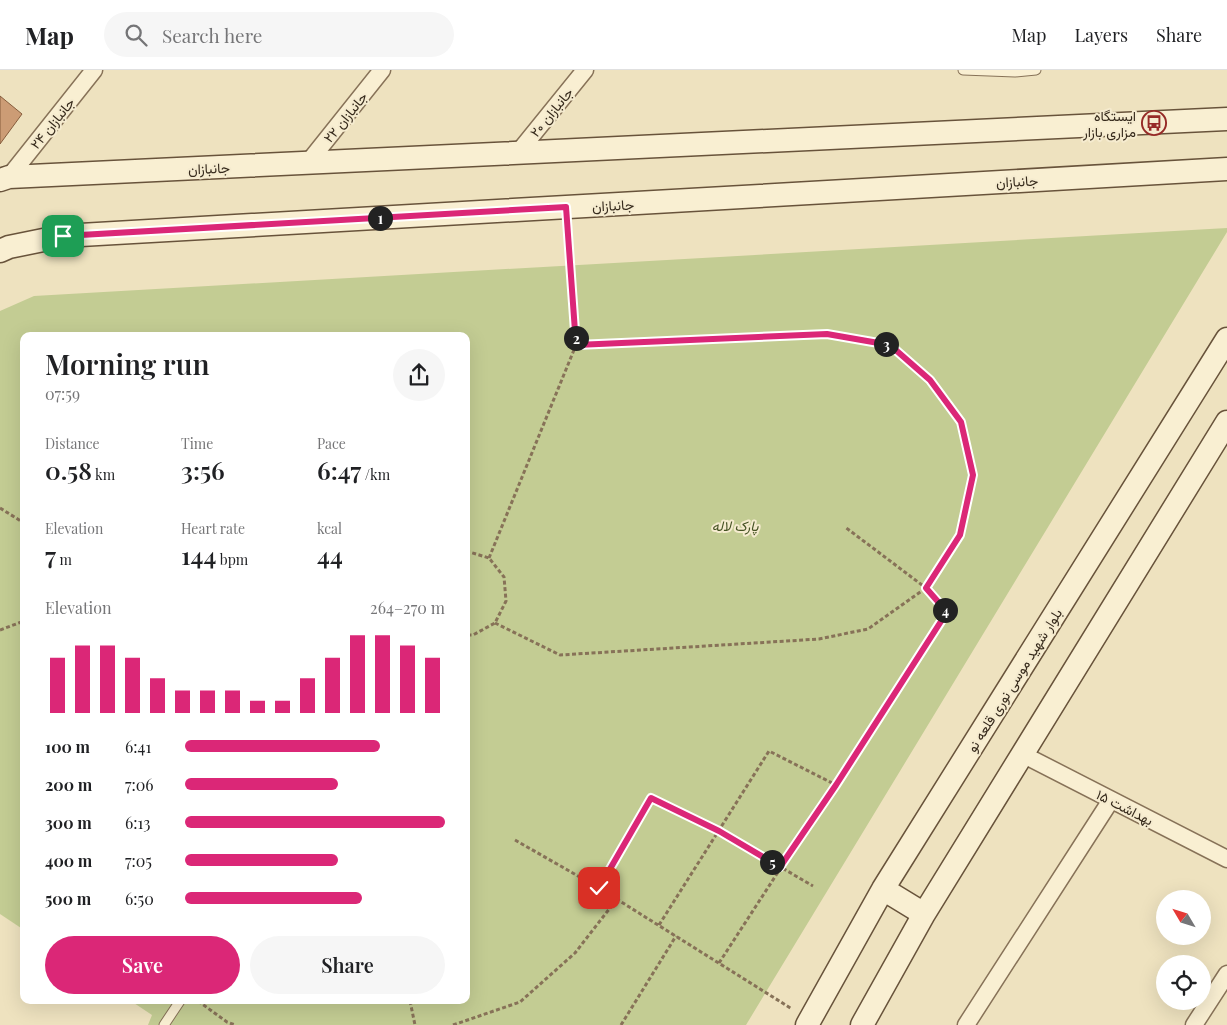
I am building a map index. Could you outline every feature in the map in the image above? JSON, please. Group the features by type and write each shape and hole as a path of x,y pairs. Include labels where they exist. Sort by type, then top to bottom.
{"main road":[{"name":"جانبازان","path":"4,178 1227,119"},
{"name":"جانبازان","path":"0,251 9,247 63,236 1227,169"},
{"name":"بلوار شهید موسی نوری قلعه نو","path":"809,1022 883,889 1227,339"},
{"path":"862,1025 924,914 1227,422"},
{"path":"883,889 924,914"}],"street":[{"name":"جانبازان ۲۴","path":"4,178 94,70"},
{"name":"جانبازان ۲۲","path":"307,164 382,70"},
{"name":"جانبازان ۲۰","path":"517,154 586,70"},
{"name":"بهداشت ۱۵","path":"1022,754 1227,859"},
{"path":"966,1025 1111,800"},
{"path":"1194,1025 1227,974"}],"lane":[{"path":"964,70 1015,72 1036,70"},
{"path":"164,1025 178,1004"}],"path":[{"path":"488,558 576,345 566,207"},
{"path":"494,623 560,655 820,639 868,629 926,588 960,535 973,475 961,422 930,380 890,345 827,334 576,345"},
{"path":"0,508 20,520"},
{"path":"719,963 947,612 926,588 845,527"},
{"path":"470,551 488,558 504,577 506,601 494,623 470,635"},
{"path":"0,630 20,622"},
{"path":"659,925 769,750 836,785"},
{"path":"599,888 651,798 719,831 813,886"},
{"path":"515,840 617,899 809,1022"},
{"path":"453,1025 520,1002 575,953 617,899"},
{"path":"621,1025 676,936"},
{"path":"202,1004 227,1022 235,1025"},
{"path":"411,1004 415,1025"}],"green space":[{"name":"پارک لاله","path":"1227,228 1227,232 746,1025 148,1025 152,1015 136,1004 470,1004 470,332 20,332 20,927 0,914 0,311 34,296"}],"building":[{"path":"0,96 22,114 0,144"}],"place":[{"name":"ایستگاه مزاری بازار","path":"1154,123"}],"route":[{"path":"63,236 566,207 576,345 827,334 890,345 930,380 961,422 973,475 960,535 926,588 947,612 836,785 780,867 719,831 651,798 599,888"}]}
